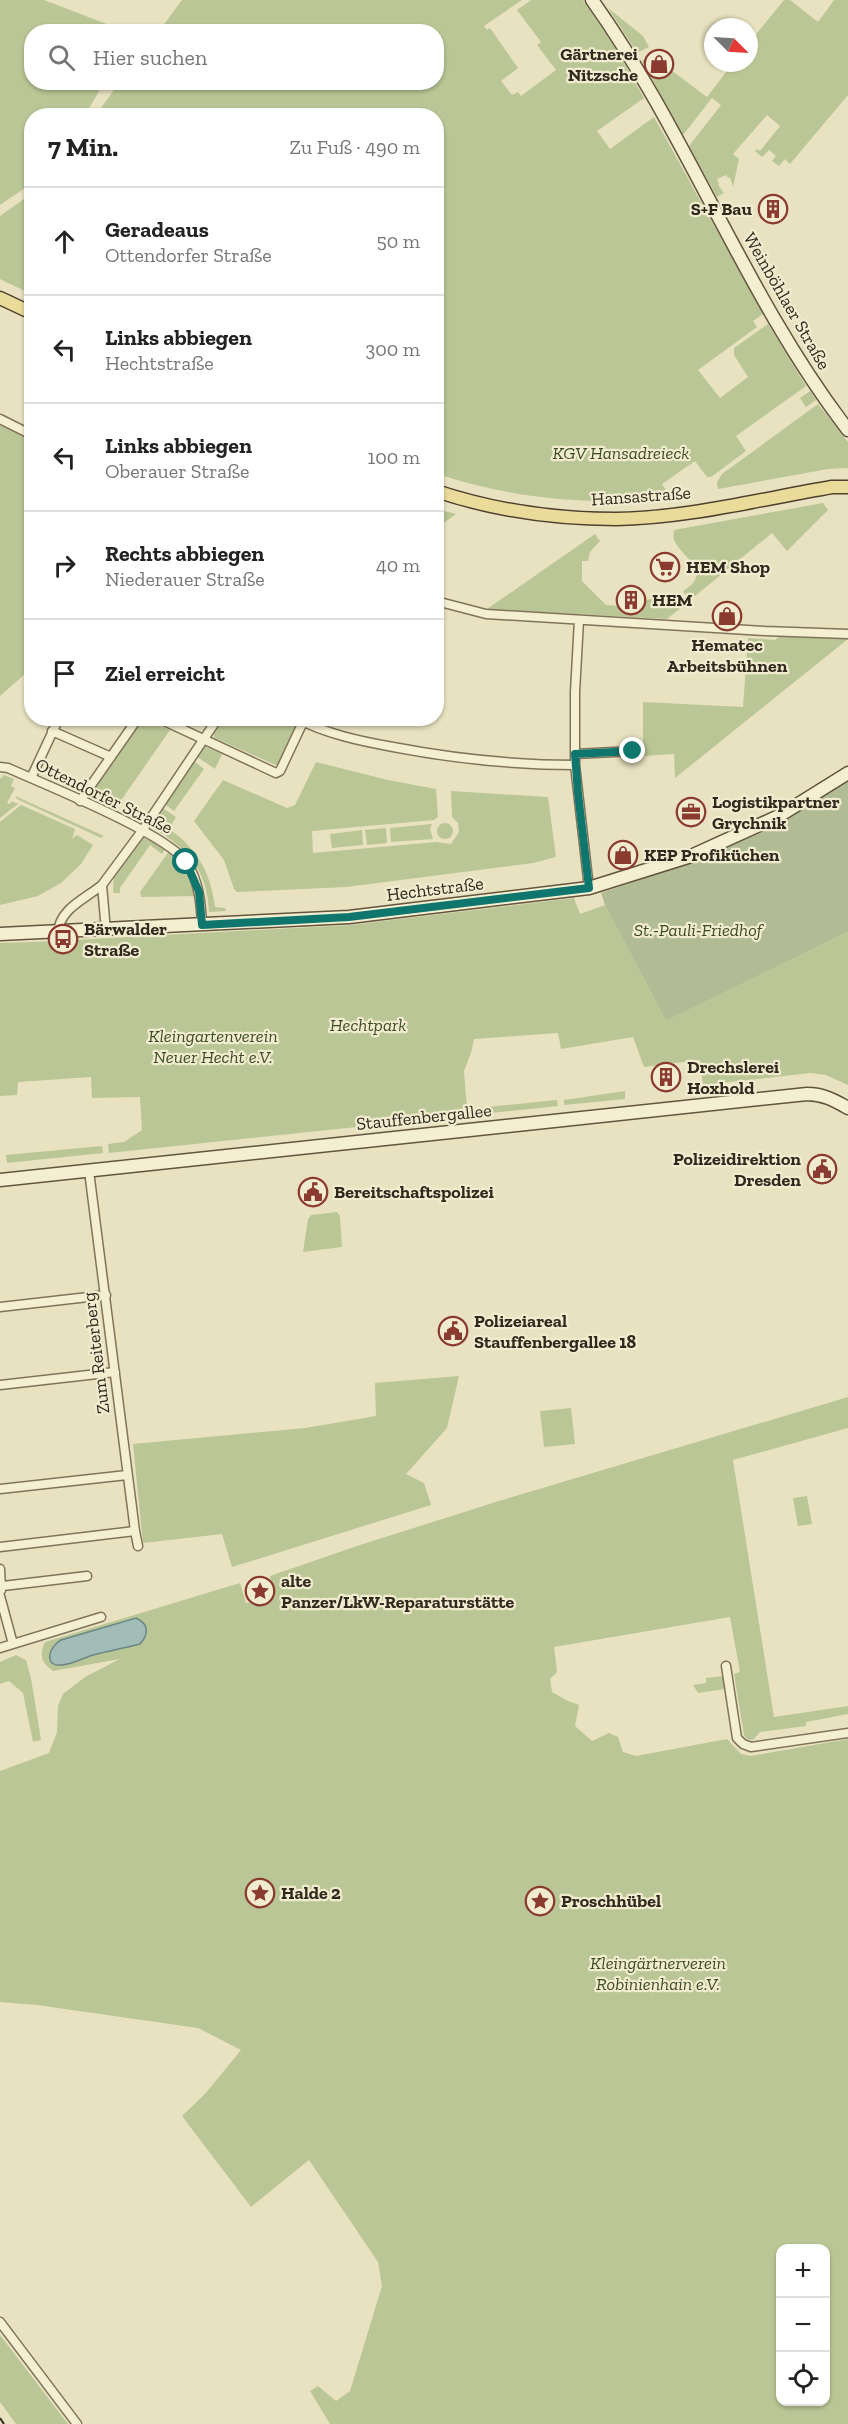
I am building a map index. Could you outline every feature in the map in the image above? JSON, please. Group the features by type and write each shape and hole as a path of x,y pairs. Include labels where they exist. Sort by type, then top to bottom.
{"main road":[{"path":"0,298 24,309"},
{"name":"Hansastraße","path":"444,494 526,513 617,519 675,514 831,487 848,487"}],"street":[{"name":"Weinböhlaer Straße","path":"592,0 638,72 801,364 848,430"},
{"path":"0,419 24,431"},
{"path":"444,603 486,614 765,632 848,634"},
{"path":"579,620 575,692 575,765 589,888"},
{"path":"31,778 54,726"},
{"path":"81,801 132,726"},
{"path":"175,726 276,773 280,771 297,726"},
{"path":"58,933 59,922 63,914 102,885 142,831 212,726"},
{"path":"313,726 356,740 463,760 575,765"},
{"path":"52,731 111,757"},
{"path":"575,754 633,751"},
{"name":"Ottendorfer Straße","path":"4,768 81,801 167,844 186,862 199,892 202,925"},
{"name":"Hechtstraße","path":"0,934 58,933 349,917 589,888 690,856 779,816 848,773"},
{"path":"102,885 106,930"},
{"name":"Stauffenbergallee","path":"0,1180 807,1094 819,1094 848,1108"},
{"name":"Zum Reiterberg","path":"89,1171 138,1546"},
{"path":"0,1307 106,1295"},
{"path":"0,1385 115,1372"},
{"path":"0,1489 127,1475"},
{"path":"0,1547 135,1531"},
{"path":"0,1569 1,1592 13,1644"},
{"path":"1,1592 87,1576"},
{"path":"0,1648 101,1617"},
{"path":"726,1666 737,1738 743,1744 751,1747 848,1733"},
{"path":"0,2322 77,2424"}],"green space":[{"path":"0,0 44,0 107,24 24,24 24,90 100,90 89,108 24,108 24,189 0,205"},
{"name":"KGV Hansadreieck","path":"182,0 522,0 484,26 487,30 490,28 518,68 501,81 512,95 518,92 521,96 556,70 537,45 541,42 517,10 531,0 583,0 613,44 644,98 597,131 610,149 654,117 763,314 753,321 757,327 698,370 720,398 748,377 734,355 734,348 768,324 806,386 736,436 746,451 711,477 707,477 695,461 662,484 671,498 581,501 524,495 444,476 444,108 101,108 114,90 444,90 444,24 164,24"},
{"path":"784,0 790,0 818,22 834,0 848,0 848,95 790,164 785,159 779,166 772,161 776,156 769,150 762,157 755,151 757,149 760,151 780,126 767,115 733,154 739,159 733,187 730,177 726,175 717,179 724,193 717,197 689,146 721,105 712,98 683,135 642,61 661,50 671,70 707,97 726,72 758,72 758,32"},
{"path":"608,8 643,36 649,47 637,53"},
{"path":"24,199 24,291 0,279 0,216"},
{"path":"810,391 816,400 806,407 800,398"},
{"path":"818,404 848,442 848,468 828,469 718,489 717,482 722,474"},
{"path":"0,425 24,437 24,675 0,696"},
{"path":"823,503 828,510 787,551 772,533 667,619 487,609 595,534 600,541 590,552 588,561 582,561 582,581 606,605 633,607 633,603 673,594 680,601 686,596 683,591 692,584 696,571 674,540 674,530"},
{"path":"444,511 456,514 444,523"},
{"path":"781,635 848,639 675,778 674,754 643,756 643,702 743,707 748,638 775,640"},
{"path":"138,726 160,726 170,730 115,809 88,796"},
{"path":"218,726 296,726 278,766 215,738 213,733"},
{"path":"204,746 222,754 215,769 196,756"},
{"path":"193,760 204,769 174,811 163,803"},
{"path":"316,762 436,789 438,817 434,820 312,831 313,853 436,842 451,844 459,832 458,823 452,817 451,791 548,797 556,857 533,863 346,887 237,892 224,860 194,821 223,780 287,808 295,805"},
{"path":"4,775 14,779 11,786 15,788 7,803 10,804 12,801 18,804 0,818 0,779"},
{"name":"St.-Pauli-Friedhof","path":"848,780 848,932 666,1021 605,905 601,893 694,861 784,821"},
{"path":"15,796 104,836 101,838 17,799"},
{"path":"21,805 75,829 72,839 77,835 93,845 81,864 61,883 38,896 0,905 0,822"},
{"path":"161,807 176,817 169,829 195,853 206,872 215,907 225,908 226,911 209,912 204,883 192,860 174,842 149,825"},
{"path":"445,823 451,825 453,831 451,837 445,839 439,837 437,831 439,825"},
{"path":"432,824 430,829 433,839 391,842 390,828"},
{"path":"386,828 387,843 367,845 365,830"},
{"path":"362,830 363,845 332,848 330,834"},
{"path":"142,837 166,848 162,854 150,845 120,888 120,893 113,893 114,874"},
{"path":"170,850 186,871 196,896 141,897 140,892"},
{"name":"Hechtpark","path":"574,898 580,914 605,905 666,1021 848,932 848,1085 826,1075 810,1073 703,1085 700,1060 644,1067 633,1037 561,1049 558,1033 474,1039 464,1071 467,1109 557,1100 558,1106 109,1153 108,1144 124,1142 142,1130 140,1097 92,1098 91,1077 18,1082 17,1095 0,1096 0,943 63,941 64,946 73,946 73,940 350,925"},
{"path":"625,1091 625,1099 564,1105 564,1100"},
{"path":"102,1146 103,1153 7,1163 6,1155"},
{"path":"337,1212 340,1216 342,1247 303,1252 308,1219 311,1215"},
{"path":"459,1376 447,1428 406,1474 424,1483 431,1505 232,1567 222,1534 143,1543 133,1444 305,1428 376,1416 375,1383"},
{"name":"Kleingärtnerverein Robinienhain e.V.","path":"848,1397 848,1428 733,1460 774,1717 848,1706 848,1714 806,1722 806,1726 760,1732 753,1740 747,1739 744,1735 734,1674 740,1672 730,1617 554,1647 557,1672 550,1679 552,1692 579,1705 575,1726 592,1741 609,1733 618,1737 623,1752 636,1756 727,1739 741,1754 751,1756 848,1739 848,2424 330,2424 310,2391 318,2386 336,2401 350,2391 382,2286 378,2262 309,2160 251,2207 182,2116 205,2094 241,2050 198,2028 37,2005 0,2002 0,1771 49,1753 57,1732 58,1706 63,1694 85,1677 120,1659 53,1671 42,1658 45,1642 240,1583 246,1603 275,1597 270,1576 360,1545"},
{"path":"571,1408 575,1444 544,1447 540,1411"},
{"path":"807,1496 812,1524 798,1526 793,1498"},
{"path":"16,1655 26,1660 31,1678 41,1740 33,1742 23,1693 9,1681 0,1684 0,1662"},
{"path":"723,1676 725,1689 698,1693 693,1685 706,1683 706,1678"},
{"path":"0,2335 68,2424 16,2424 0,2402"}],"water":[{"path":"136,1618 143,1623 146,1630 145,1637 140,1644 93,1655 65,1665 56,1665 50,1660 53,1647 61,1640"}],"railway":[{"path":"0,2418 4,2424"}],"place":[{"name":"Gärtnerei Nitzsche","path":"659,64"},
{"name":"S+F Bau","path":"773,209"},
{"name":"HEM Shop","path":"665,567"},
{"name":"HEM","path":"631,600"},
{"name":"Hematec Arbeitsbühnen","path":"727,616"},
{"name":"Logistikpartner Grychnik","path":"691,812"},
{"name":"KEP Profiküchen","path":"623,855"},
{"name":"Bärwalder Straße","path":"63,939"},
{"name":"Drechslerei Hoxhold","path":"666,1077"},
{"name":"Polizeidirektion Dresden","path":"822,1169"},
{"name":"Bereitschaftspolizei","path":"313,1192"},
{"name":"Polizeiareal Stauffenbergallee 18","path":"453,1331"},
{"name":"alte Panzer/LkW-Reparaturstätte","path":"260,1591"},
{"name":"Halde 2","path":"260,1893"},
{"name":"Proschhübel","path":"540,1901"}],"route":[{"path":"186,862 199,892 202,925 349,917 589,888 575,754 633,751"}],"park label":[{"name":"Kleingartenverein Neuer Hecht e.V.","path":"213,1046"}]}
